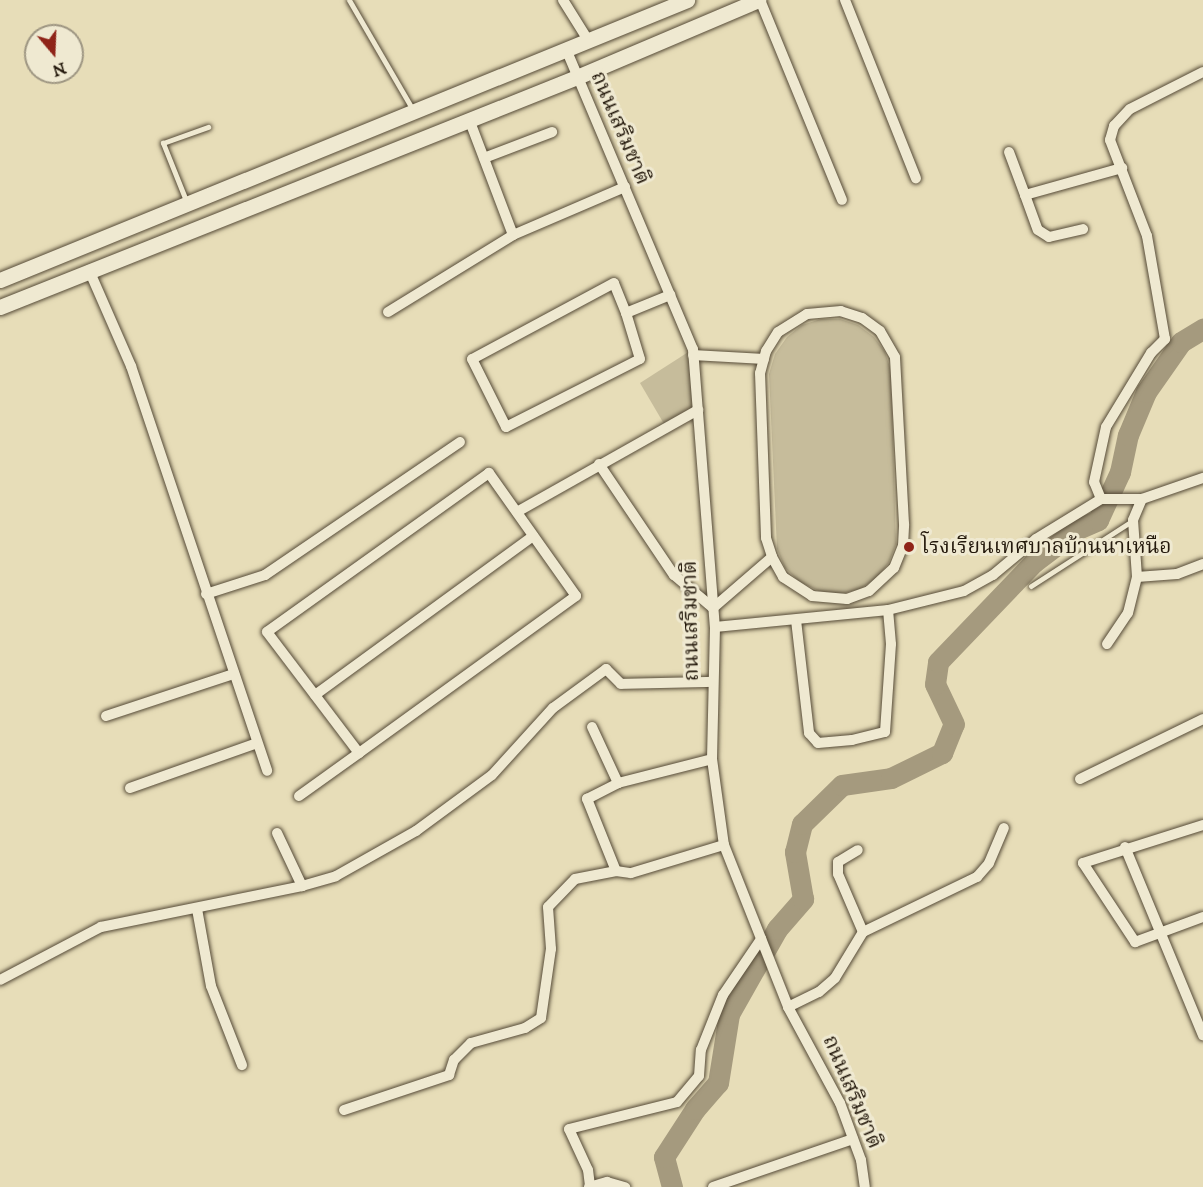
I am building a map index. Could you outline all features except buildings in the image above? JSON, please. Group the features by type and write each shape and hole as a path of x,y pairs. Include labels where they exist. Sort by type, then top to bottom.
{"main road":[{"path":"0,280 687,0"},
{"path":"0,307 577,77 759,0"}],"street":[{"path":"563,0 588,40"},
{"path":"759,0 842,200"},
{"path":"845,0 916,177"},
{"name":"ถนนเสริมชาติ","path":"566,49 693,355 715,627 712,759 724,845 777,974 788,1007 840,1103 866,1187"},
{"path":"1101,500 1094,483 1106,427 1150,353 1165,339 1148,236 1110,140 1114,126 1130,109 1203,72"},
{"path":"469,119 513,236"},
{"path":"484,158 552,132"},
{"path":"1009,152 1038,230 1049,237 1083,229"},
{"path":"1025,195 1122,168"},
{"path":"388,312 513,236 625,188"},
{"path":"89,270 130,366 267,771"},
{"path":"614,283 626,313 640,359 506,427 472,359 614,283"},
{"path":"626,313 670,295"},
{"path":"818,311 852,314 880,331 893,350 898,372 904,537 899,557 878,585 858,596 824,600 801,592 783,577 771,557 766,538 760,373 764,359 778,332 796,318 818,311"},
{"path":"693,355 764,359"},
{"path":"517,512 698,410"},
{"path":"206,594 265,575 460,442"},
{"path":"599,464 674,575 713,608 771,557"},
{"path":"299,796 359,753 576,596 489,473 267,632 359,753"},
{"path":"715,627 888,610 964,591 993,575 1036,539 1101,500 1142,499 1203,478"},
{"path":"1107,644 1128,613 1137,577 1133,520 1142,499"},
{"path":"315,695 533,536"},
{"path":"1137,577 1177,574 1203,564"},
{"path":"796,620 809,733 818,743 852,740 885,732 891,644 888,610"},
{"path":"0,980 101,927 302,886 363,864 416,831 492,775 553,708 606,669 621,684 712,682"},
{"path":"106,716 234,674"},
{"path":"1080,779 1203,719"},
{"path":"592,727 618,783"},
{"path":"130,788 257,743"},
{"path":"616,871 587,799 618,783 712,759"},
{"path":"1203,825 1125,847 1083,863 1135,942 1203,917"},
{"path":"788,1007 819,992 835,978 863,932 977,877 989,863 1004,828"},
{"path":"278,833 302,886"},
{"path":"344,1110 448,1075 454,1060 471,1043 525,1028 541,1018 551,949 548,907 575,879 616,871 631,873 724,845"},
{"path":"1125,847 1159,934 1198,1008 1203,1035"},
{"path":"858,850 838,862 838,874 863,932"},
{"path":"197,909 211,986 242,1065"},
{"path":"625,1187 608,1182 590,1187 588,1170 568,1129 677,1102 699,1076 701,1050 723,995 761,939"},
{"path":"713,1187 853,1139"}],"lane":[{"path":"349,0 414,111"},
{"path":"187,204 163,143 208,127"},
{"path":"1031,586 1133,520"}],"shaded area":[{"path":"821,319 840,319 858,325 874,337 885,352 891,371 896,544 889,562 878,577 860,589 840,594 819,591 800,582 785,568 777,549 769,374 775,354 787,337 802,325"},
{"path":"693,349 698,410 667,429 640,383"}],"waterway":[{"path":"672,1187 664,1157 695,1109 718,1083 729,1014 777,929 803,899 795,852 802,824 842,785 891,778 942,753 954,724 935,684 938,662 1034,562 1078,529 1098,520 1120,472 1128,435 1146,392 1181,342 1203,329"}],"place":[{"name":"โรงเรียนเทศบาลบ้านนาเหนือ","path":"909,547"}]}
